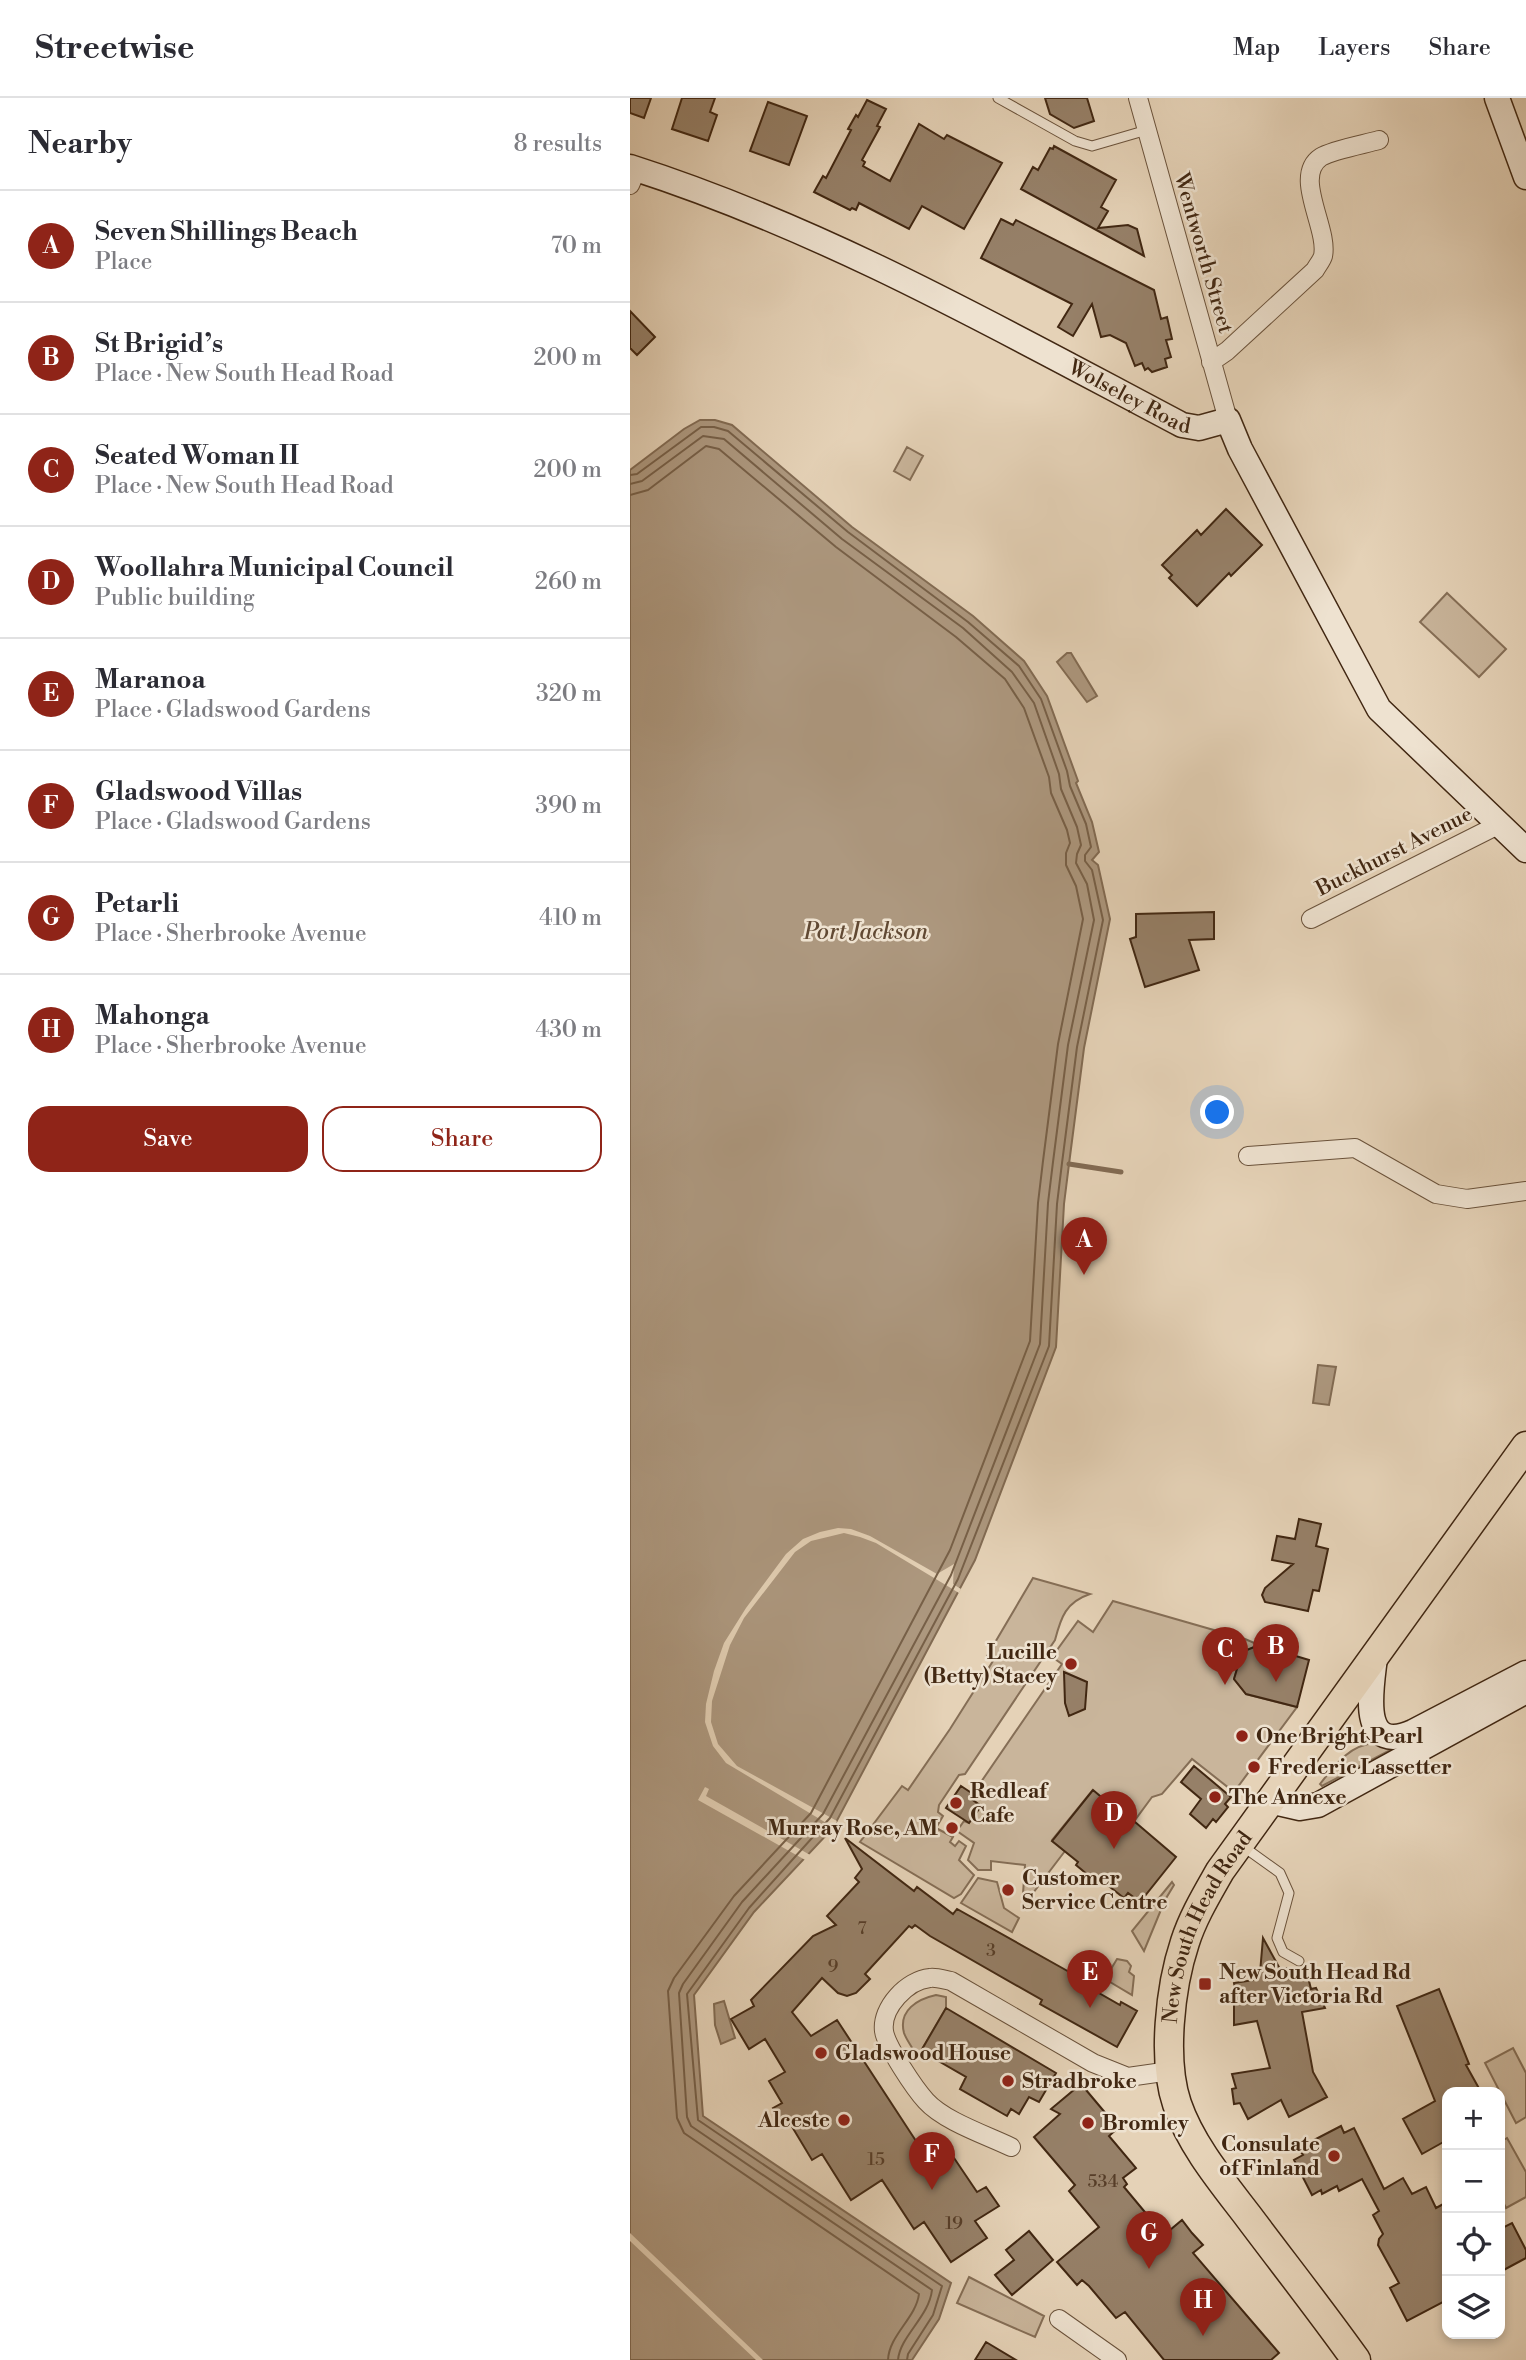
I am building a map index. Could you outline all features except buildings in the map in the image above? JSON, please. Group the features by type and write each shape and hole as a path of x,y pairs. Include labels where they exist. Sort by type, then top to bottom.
{"main road":[{"name":"New South Head Road","path":"1356,2360 1212,2168 1188,2129 1178,2107 1170,2071 1176,1975 1184,1943 1209,1890 1269,1801 1526,1446"}],"street":[{"name":"Wentworth Street","path":"1138,98 1228,420"},
{"path":"1497,98 1526,177"},
{"path":"1211,362 1235,344 1315,270 1323,256 1308,180 1312,167 1321,157 1378,140"},
{"name":"Wolseley Road","path":"632,174 758,213 811,235 966,312 1182,425 1206,427 1228,420"},
{"path":"1228,420 1247,461 1379,709 1526,850"},
{"name":"Buckhurst Avenue","path":"1311,919 1498,825"},
{"path":"1248,1156 1355,1148 1436,1194 1467,1199 1526,1191"},
{"path":"1375,1657 1370,1712 1377,1728 1390,1735 1402,1736 1413,1732 1526,1673"},
{"path":"1269,1801 1300,1808 1318,1805 1526,1691"},
{"path":"1011,2147 937,2112 925,2100 890,2047 884,2031 885,2016 895,2000 910,1985 930,1978 951,1981 1093,2063 1128,2077 1170,2071"},
{"path":"1059,2319 1117,2360"}],"lane":[{"path":"998,98 1074,141 1092,146 1147,130"},
{"path":"1240,1844 1280,1873 1289,1893 1277,1938 1283,1952 1299,1961"}],"shaded area":[{"path":"907,447 923,456 910,480 894,471"},
{"path":"1447,593 1506,649 1479,677 1420,622"},
{"path":"1033,1578 1090,1594 1075,1601 1066,1611 1055,1640 965,1774 959,1775 939,1805 938,1812 943,1816 936,1828 953,1837 950,1842 955,1846 959,1841 966,1846 959,1860 974,1875 961,1894 954,1898 860,1842 902,1786 908,1790 950,1729 993,1661 987,1656"},
{"path":"1113,1601 1259,1645 1242,1652 1234,1679 1246,1694 1297,1707 1234,1792 1192,1759 1162,1794 1152,1797 1135,1820 1122,1810 1119,1812 1092,1791 1052,1840 1065,1851 1033,1893 1023,1894 1025,1865 991,1861 991,1870 978,1870 968,1860 974,1843 957,1831 964,1821 969,1823 981,1806 970,1798 1062,1664 1052,1657 1078,1621 1093,1632"},
{"path":"1375,1743 1398,1746 1322,1786 1320,1784 1350,1752"},
{"path":"978,1878 997,1882 1004,1908 1019,1918 1012,1932 961,1903"},
{"path":"1172,1882 1174,1885 1144,1951 1132,1931"},
{"path":"1117,1959 1127,1961 1131,1966 1129,1972 1134,1976 1132,1995 1105,1979"},
{"path":"936,1995 946,1997 946,2008 921,2051 915,2053 904,2033 904,2018 916,2003"},
{"path":"1513,2048 1526,2073 1526,2117 1516,2123 1505,2102 1505,2087 1497,2087 1485,2063"},
{"path":"1507,2138 1526,2172 1526,2197 1506,2208 1505,2206"},
{"path":"969,2277 1044,2316 1035,2337 957,2303"}],"water":[{"name":"Port Jackson","path":"700,420 715,420 732,425 852,527 973,616 1024,661 1047,696 1092,822 1099,852 1092,860 1098,865 1110,919 1084,1048 1069,1164 1064,1204 1056,1347 975,1560 833,1828 754,1912 694,1995 703,2116 951,2283 939,2319 912,2360 630,2360 630,470"},
{"path":"1067,653 1071,653 1097,696 1087,702 1057,662"},
{"path":"1318,1365 1336,1367 1329,1405 1313,1403"},
{"path":"724,2001 735,2038 721,2044 715,2025 714,2004"}],"pier":[{"path":"838,1528 851,1529 870,1536 937,1574 954,1564 953,1584 961,1589 959,1593 876,1543 844,1533 811,1541 795,1552 744,1618 730,1645 712,1701 711,1722 718,1744 737,1766 837,1821 833,1827 726,1763 713,1746 705,1722 706,1704 724,1643 746,1608 786,1554 803,1539"},
{"path":"705,1787 709,1789 706,1796 812,1856 807,1861 698,1800"},
{"path":"630,2233 763,2360 756,2360 630,2241"}],"waterway":[{"path":"1069,1164 1121,1172"}],"place":[{"name":"Seven Shillings Beach","path":"1084,1275"},
{"name":"Lucille (Betty) Stacey","path":"1071,1664"},
{"name":"St Brigid’s","path":"1276,1682"},
{"name":"Seated Woman II","path":"1225,1685"},
{"name":"One Bright Pearl","path":"1242,1736"},
{"name":"Frederic Lassetter","path":"1254,1767"},
{"name":"The Annexe","path":"1215,1797"},
{"name":"Redleaf Cafe","path":"956,1803"},
{"name":"Murray Rose, AM","path":"952,1828"},
{"name":"Woollahra Municipal Council","path":"1114,1849"},
{"name":"Customer Service Centre","path":"1008,1890"},
{"name":"New South Head Rd after Victoria Rd","path":"1205,1984"},
{"name":"Maranoa","path":"1090,2008"},
{"name":"Gladswood House","path":"821,2053"},
{"name":"Stradbroke","path":"1008,2081"},
{"name":"Alceste","path":"844,2120"},
{"name":"Bromley","path":"1088,2123"},
{"name":"Consulate of Finland","path":"1334,2156"},
{"name":"Gladswood Villas","path":"932,2190"},
{"name":"Petarli","path":"1149,2269"},
{"name":"Mahonga","path":"1203,2336"}]}
